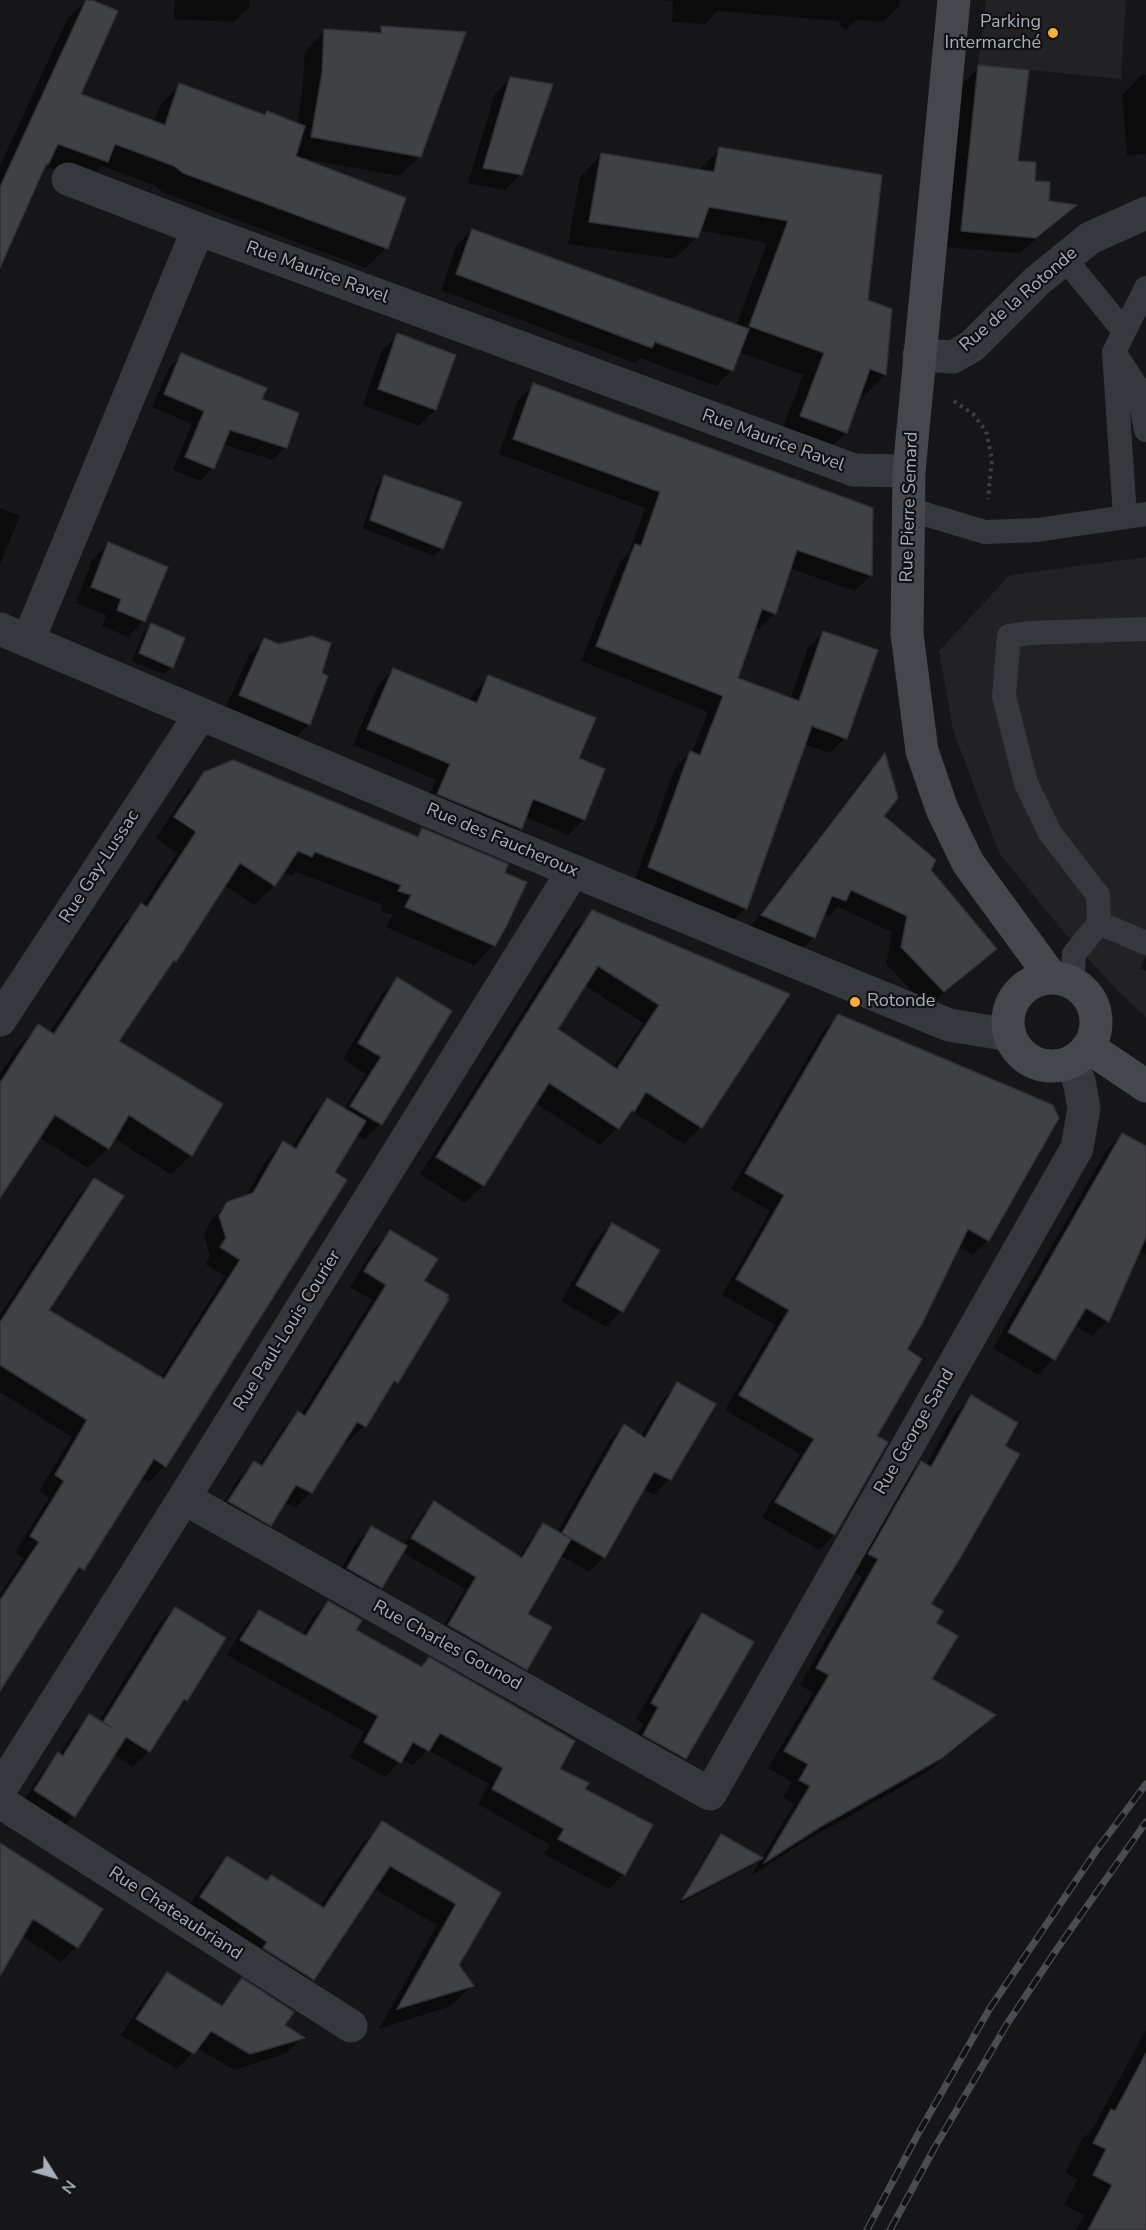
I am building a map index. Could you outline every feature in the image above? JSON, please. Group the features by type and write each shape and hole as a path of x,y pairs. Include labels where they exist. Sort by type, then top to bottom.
{"main road":[{"name":"Rue Pierre Semard","path":"954,0 909,471 907,634 922,751 942,809 968,864 1062,981"},
{"path":"1039,980 1062,981 1083,992 1092,1004 1096,1019 1095,1034 1079,1055 1056,1066 1041,1065 1028,1059 1017,1048 1010,1035 1008,1021 1010,1008 1027,986 1039,980"},
{"path":"1079,1055 1146,1086"}],"street":[{"name":"Rue Maurice Ravel","path":"68,179 854,470 909,471"},
{"name":"Rue de la Rotonde","path":"920,355 953,357 972,346 1037,281 1090,238 1146,213"},
{"path":"14,635 198,229"},
{"name":"Rue des Faucheroux","path":"14,635 573,871 949,1025 1010,1035"},
{"name":"Rue Gay-Lussac","path":"2,1014 200,715"},
{"name":"Rue Paul-Louis Courier","path":"0,1790 573,871"},
{"name":"Rue George Sand","path":"710,1794 1077,1148 1084,1108 1079,1081 1079,1055"},
{"name":"Rue Charles Gounod","path":"184,1498 710,1794"},
{"name":"Rue Chateaubriand","path":"0,1802 351,2026"}],"lane":[{"path":"1065,259 1119,342 1142,393 1146,430"},
{"path":"908,509 985,532 1037,530 1135,515 1119,342 1145,296"},
{"path":"1062,981 1074,954 1099,923 1098,895 1050,833 1026,783 1004,696 1009,636 1146,629"},
{"path":"1099,923 1146,943"}],"path":[{"path":"916,397 950,399 974,414 986,431 992,459 985,532"}],"shaded area":[{"name":"Parking Intermarché","path":"986,0 1126,0 1121,79 978,65"},
{"path":"1146,557 1146,1017 1118,991 1067,936 999,853 953,730 939,651 1010,575"}],"building":[{"path":"86,0 92,0 118,11 81,94 165,125 179,83 265,115 267,111 305,126 296,156 406,198 388,249 183,173 174,166 115,144 108,162 58,144 48,165 46,164 0,268 0,187"},
{"path":"381,26 466,32 421,157 311,137 322,73 324,29 381,33"},
{"path":"978,65 1029,70 1018,161 1036,162 1035,181 1050,182 1049,201 1077,205 1036,238 961,231"},
{"path":"510,77 553,84 522,175 483,168"},
{"path":"719,147 882,175 868,300 892,309 886,375 870,369 847,433 800,416 824,353 749,326 788,221 709,207 698,238 589,222 601,153 714,172"},
{"path":"472,229 749,329 733,371 655,342 652,348 456,274"},
{"path":"397,333 456,355 436,410 378,389"},
{"path":"181,353 267,388 262,399 299,413 287,448 230,430 214,469 185,457 204,411 164,394"},
{"path":"533,383 873,508 872,576 797,550 776,614 762,609 738,678 799,701 823,631 878,650 847,739 812,726 747,909 648,867 690,751 700,755 723,696 596,646 635,544 641,546 660,492 513,439"},
{"path":"384,475 462,502 443,549 370,520"},
{"path":"108,542 168,567 145,622 117,610 121,599 91,587"},
{"path":"151,623 185,638 173,668 139,653"},
{"path":"312,636 331,643 322,673 328,676 310,725 239,695 264,638 279,644"},
{"path":"393,668 477,703 488,675 596,718 579,758 605,769 585,820 533,799 522,829 437,794 450,764 367,729"},
{"path":"885,753 898,798 884,816 936,860 931,870 997,949 944,992 901,947 907,916 851,890 846,901 832,896 815,938 761,915"},
{"path":"233,760 418,837 422,828 508,864 505,873 527,882 506,927 495,946 405,907 411,895 398,891 401,885 315,852 312,857 298,851 275,886 240,863 176,962 174,960 119,1041 223,1104 192,1156 129,1115 109,1149 55,1115 0,1198 0,1083 38,1024 54,1034 141,903 147,907 196,832 174,817 204,772"},
{"path":"592,910 790,994 702,1128 646,1092 634,1112 632,1110 619,1129 549,1083 484,1186 436,1157","holes":["598,966 659,1005 617,1069 558,1029"]},
{"path":"397,977 452,1011 382,1125 350,1106 381,1057 358,1043"},
{"path":"838,1014 1053,1105 1059,1118 989,1241 968,1229 922,1324 907,1349 922,1359 877,1436 888,1442 835,1535 775,1502 814,1439 739,1395 789,1310 736,1279 784,1195 745,1173"},
{"path":"327,1098 366,1121 335,1172 347,1180 166,1467 154,1459 84,1570 79,1567 0,1691 0,1600 39,1542 30,1536 64,1481 55,1475 87,1420 0,1365 0,1322 94,1178 124,1196 49,1310 164,1379 240,1260 220,1247 226,1238 219,1216 227,1202 253,1193 283,1141 296,1149"},
{"path":"1122,1133 1146,1146 1146,1237 1109,1322 1086,1308 1055,1360 1008,1332"},
{"path":"612,1223 660,1250 623,1312 576,1285"},
{"path":"390,1230 438,1259 424,1281 449,1295 447,1298 449,1299 398,1383 394,1381 366,1427 357,1422 312,1493 296,1485 271,1526 228,1501 254,1461 262,1466 298,1411 305,1416 386,1285 364,1271"},
{"path":"677,1382 716,1404 671,1480 654,1472 605,1558 562,1533 624,1424 645,1438"},
{"path":"971,1395 1018,1423 1005,1446 1020,1454 931,1604 943,1611 936,1623 958,1636 932,1679 996,1715 942,1758 820,1827 764,1863 810,1786 799,1780 808,1764 784,1751 829,1675 816,1668 878,1559 868,1554 921,1461 931,1467"},
{"path":"434,1501 522,1558 543,1523 571,1539 528,1614 552,1627 527,1670 448,1625 476,1577 411,1538"},
{"path":"371,1526 407,1546 382,1588 347,1568"},
{"path":"328,1601 362,1620 356,1630 422,1667 429,1657 575,1741 560,1769 589,1783 585,1789 653,1825 625,1875 558,1839 564,1829 492,1789 503,1768 440,1733 429,1751 413,1742 401,1763 364,1742 378,1716 240,1640 259,1610 306,1636"},
{"path":"175,1607 226,1638 187,1701 184,1699 150,1752 126,1737 75,1817 34,1790 58,1752 63,1756 89,1714 111,1727 103,1722"},
{"path":"702,1613 754,1642 686,1759 643,1735 658,1707 651,1703"},
{"path":"382,1821 501,1893 459,1965 474,1986 397,2009 456,1904 390,1866 314,1980 263,1948 267,1942 200,1897 227,1856 267,1881 271,1875 324,1908"},
{"path":"721,1834 763,1858 682,1900"},
{"path":"0,1843 103,1909 78,1948 33,1919 0,1976"},
{"path":"167,1972 222,2006 242,1978 294,2012 285,2025 305,2038 250,2054 211,2031 194,2054 136,2019"},
{"path":"1146,2053 1146,2230 1088,2230 1112,2185 1093,2175 1106,2149 1093,2143 1111,2109 1115,2111"}],"railway":[{"path":"867,2230 918,2134 990,2008 1096,1851 1146,1784"},
{"path":"890,2230 935,2147 1007,2024 1146,1822"}],"place":[{"name":"Parking Intermarché","path":"1053,33"},
{"name":"Rotonde","path":"855,1002"}]}
